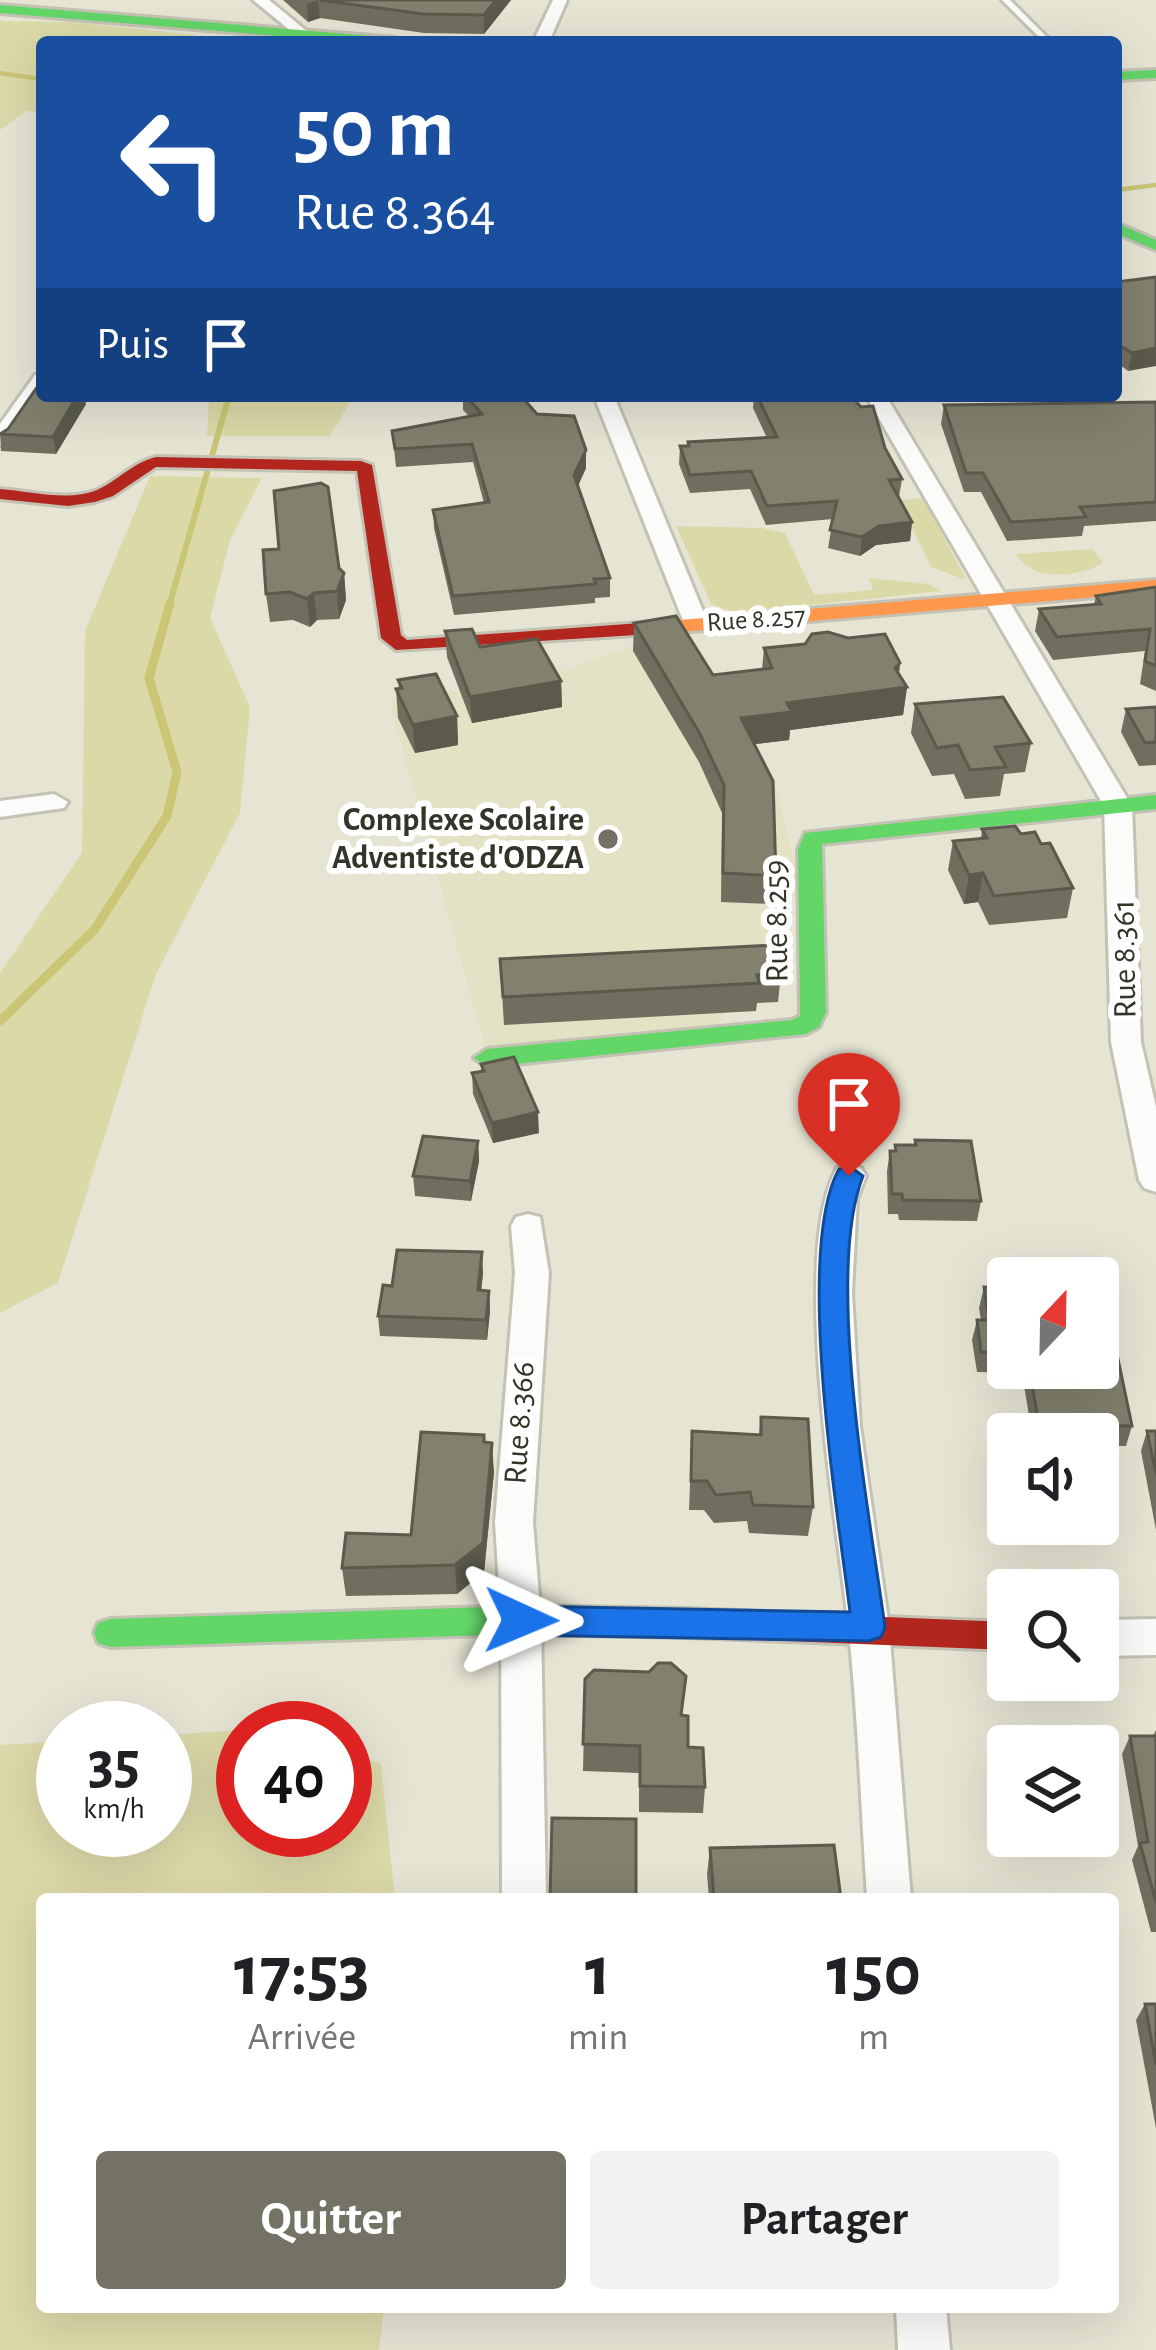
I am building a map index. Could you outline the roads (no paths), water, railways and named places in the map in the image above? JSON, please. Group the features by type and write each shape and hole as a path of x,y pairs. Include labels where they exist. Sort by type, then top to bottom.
{"main road":[{"path":"0,9 333,36"},
{"path":"1122,76 1156,74"},
{"path":"1122,230 1156,246"},
{"name":"Rue 8.257","path":"0,494 100,495 116,487 138,464 156,462 361,466 366,469 391,638 403,646 460,646 1156,586"},
{"name":"Rue 8.259","path":"487,1058 797,1028 810,1021 814,1012 809,849 813,838 1156,802"},
{"path":"110,1634 521,1620 869,1627 987,1635"}],"street":[{"path":"260,0 302,33"},
{"path":"544,36 560,0"},
{"path":"0,439 36,388"},
{"path":"606,402 696,623"},
{"path":"879,402 1118,806"},
{"path":"0,809 55,802"},
{"name":"Rue 8.361","path":"1118,806 1126,1042 1150,1132 1156,1180"},
{"path":"849,1176 840,1199 835,1293 842,1426 869,1627 889,1893"},
{"name":"Rue 8.366","path":"524,1893 521,1620 514,1522 532,1273 528,1226"},
{"path":"1119,1638 1156,1637"},
{"path":"921,2313 924,2350"}],"lane":[{"path":"1006,0 1042,36"}],"waterway":[{"path":"0,73 36,78"},
{"path":"1122,189 1156,185"},
{"path":"169,606 227,402"},
{"path":"0,1021 95,929 167,816 177,772 149,678 170,603"}],"place":[{"name":"Complexe Scolaire Adventiste d'ODZA","path":"608,839"}]}
